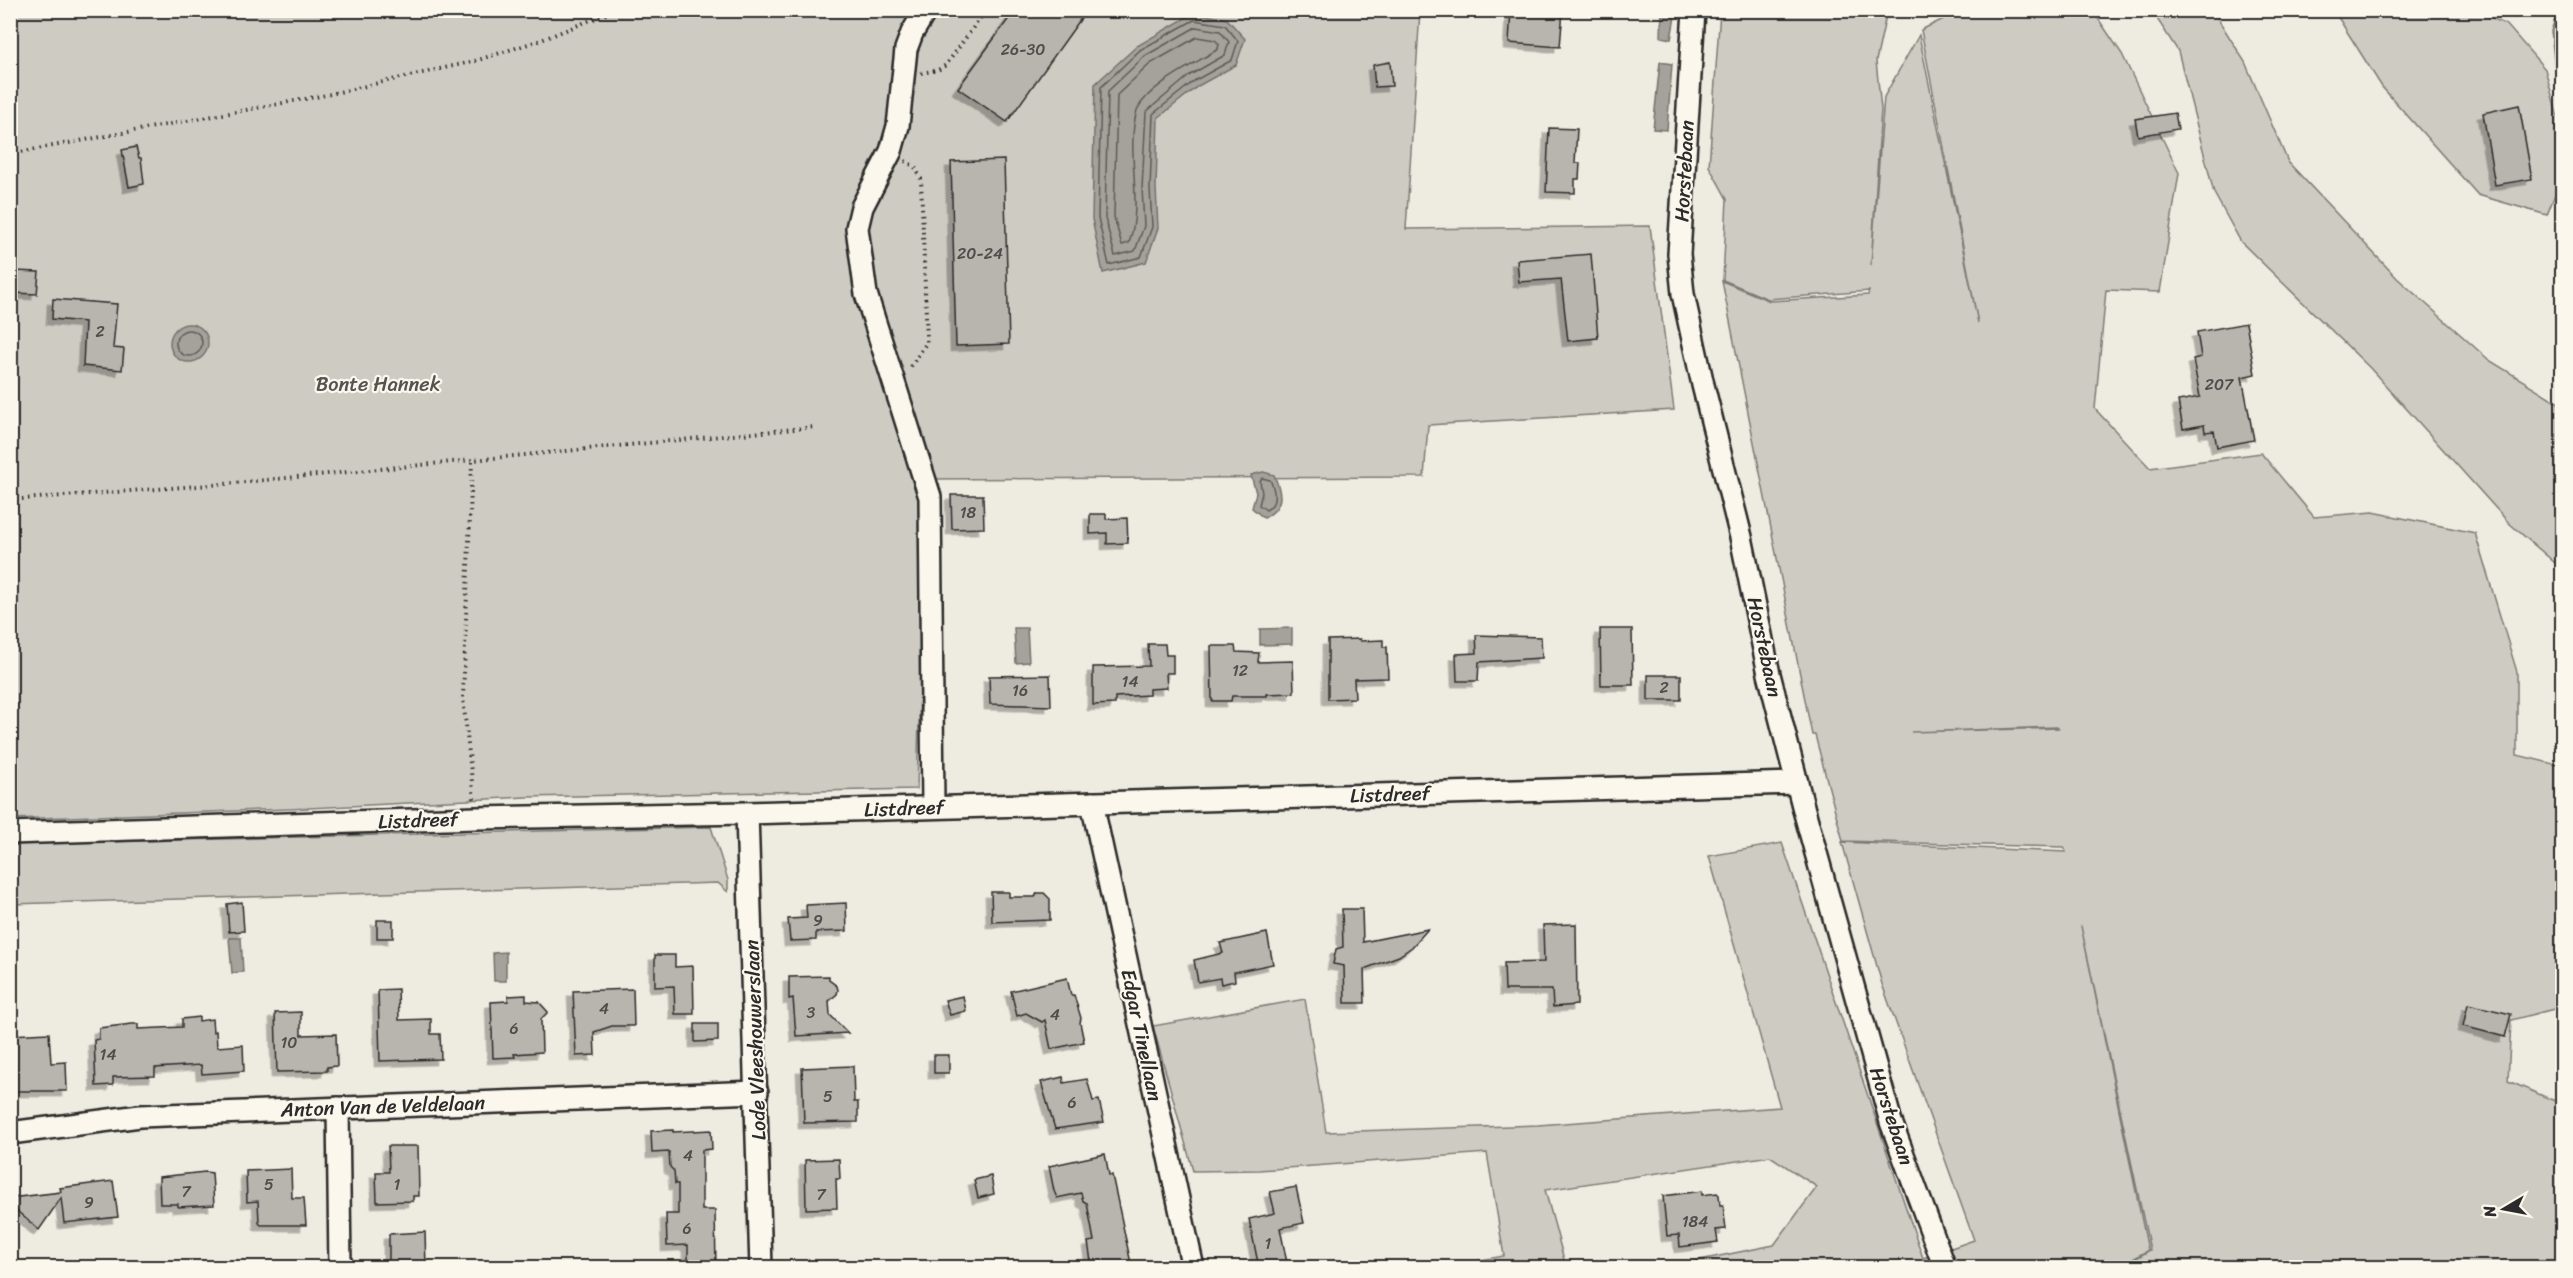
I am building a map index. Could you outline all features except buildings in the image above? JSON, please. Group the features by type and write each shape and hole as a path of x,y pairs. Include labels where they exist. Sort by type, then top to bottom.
{"street":[{"path":"926,10 912,33 903,71 898,126 891,151 862,207 857,228 866,294 930,497 933,807"},
{"name":"Horstebaan","path":"1694,10 1679,254 1683,294 1741,537 1769,674 1797,783 1891,1122 1945,1268"},
{"name":"Listdreef","path":"10,833 476,818 747,813 1797,783"},
{"name":"Edgar Tinellaan","path":"1092,803 1193,1268"},
{"name":"Lode Vleeshouwerslaan","path":"747,813 761,1268"},
{"name":"Anton Van de Veldelaan","path":"10,1133 140,1116 757,1092"},
{"path":"338,1108 340,1268"}],"path":[{"path":"10,154 326,95 475,62 541,40 616,10"},
{"path":"903,71 931,73 946,65 986,10"},
{"path":"891,151 915,167 921,179 927,342 896,386"},
{"path":"10,500 153,491 472,462 815,427"},
{"path":"472,462 463,698 476,818"}],"green space":[{"name":"Bonte Hannek","path":"10,11 1420,11 1406,229 1650,226 1674,410 1428,425 1424,477 926,479 917,789 526,797 289,809 11,819"},
{"path":"1720,11 1887,11 1876,61 1881,109 1871,265 1884,97 1919,35 1978,323 1921,30 1960,11 2093,11 2122,54 2179,173 2160,292 2106,290 2095,409 2150,468 2261,453 2314,517 2373,512 2475,533 2517,672 2517,755 2562,766 2562,1007 2511,1020 2508,1081 2562,1104 2562,1267 2122,1267 2150,1250 2081,926 2148,1250 2120,1267 1665,1267 1774,1245 1817,1187 1770,1156 1545,1190 1566,1267 1441,1267 1504,1256 1487,1153 1259,1170 1193,1171 1153,1026 1305,999 1326,1132 1538,1125 1780,1107 1709,856 1782,843 1923,1258 1974,1240 1882,984 1842,842 2066,852 2064,847 1843,841 1815,735 1812,735 1722,281 1770,301 1868,295 1869,291 1768,299 1723,280 1727,199 1709,166","holes":["2057,727 2058,728 1911,732"]},
{"path":"2152,11 2213,11 2245,62 2288,162 2397,278 2489,360 2562,405 2562,569 2509,523 2370,368 2241,242 2214,193 2178,51"},
{"path":"2334,11 2477,11 2507,25 2545,69 2562,133 2562,176 2547,215 2478,195 2382,87"},
{"path":"711,827 728,880 728,892 718,883 11,904 11,844"}],"water":[{"path":"1662,11 1676,11 1671,39 1661,37"},
{"path":"2558,11 2562,11 2562,71 2555,68 2551,31"},
{"path":"1194,13 1227,19 1245,39 1236,65 1198,86 1158,118 1156,188 1158,228 1146,262 1103,273 1092,219 1095,84 1137,46"},
{"path":"1660,62 1672,64 1667,130 1653,129"},
{"path":"189,324 203,329 208,343 203,357 189,362 175,357 170,343 175,329"},
{"path":"1263,472 1274,475 1280,494 1276,509 1264,518 1252,508 1256,493 1251,475"},
{"path":"1014,628 1027,628 1029,662 1016,663"},
{"path":"1292,628 1292,644 1260,645 1260,629"},
{"path":"229,938 241,938 243,972 232,973"},
{"path":"506,952 506,981 494,981 493,953"}]}
